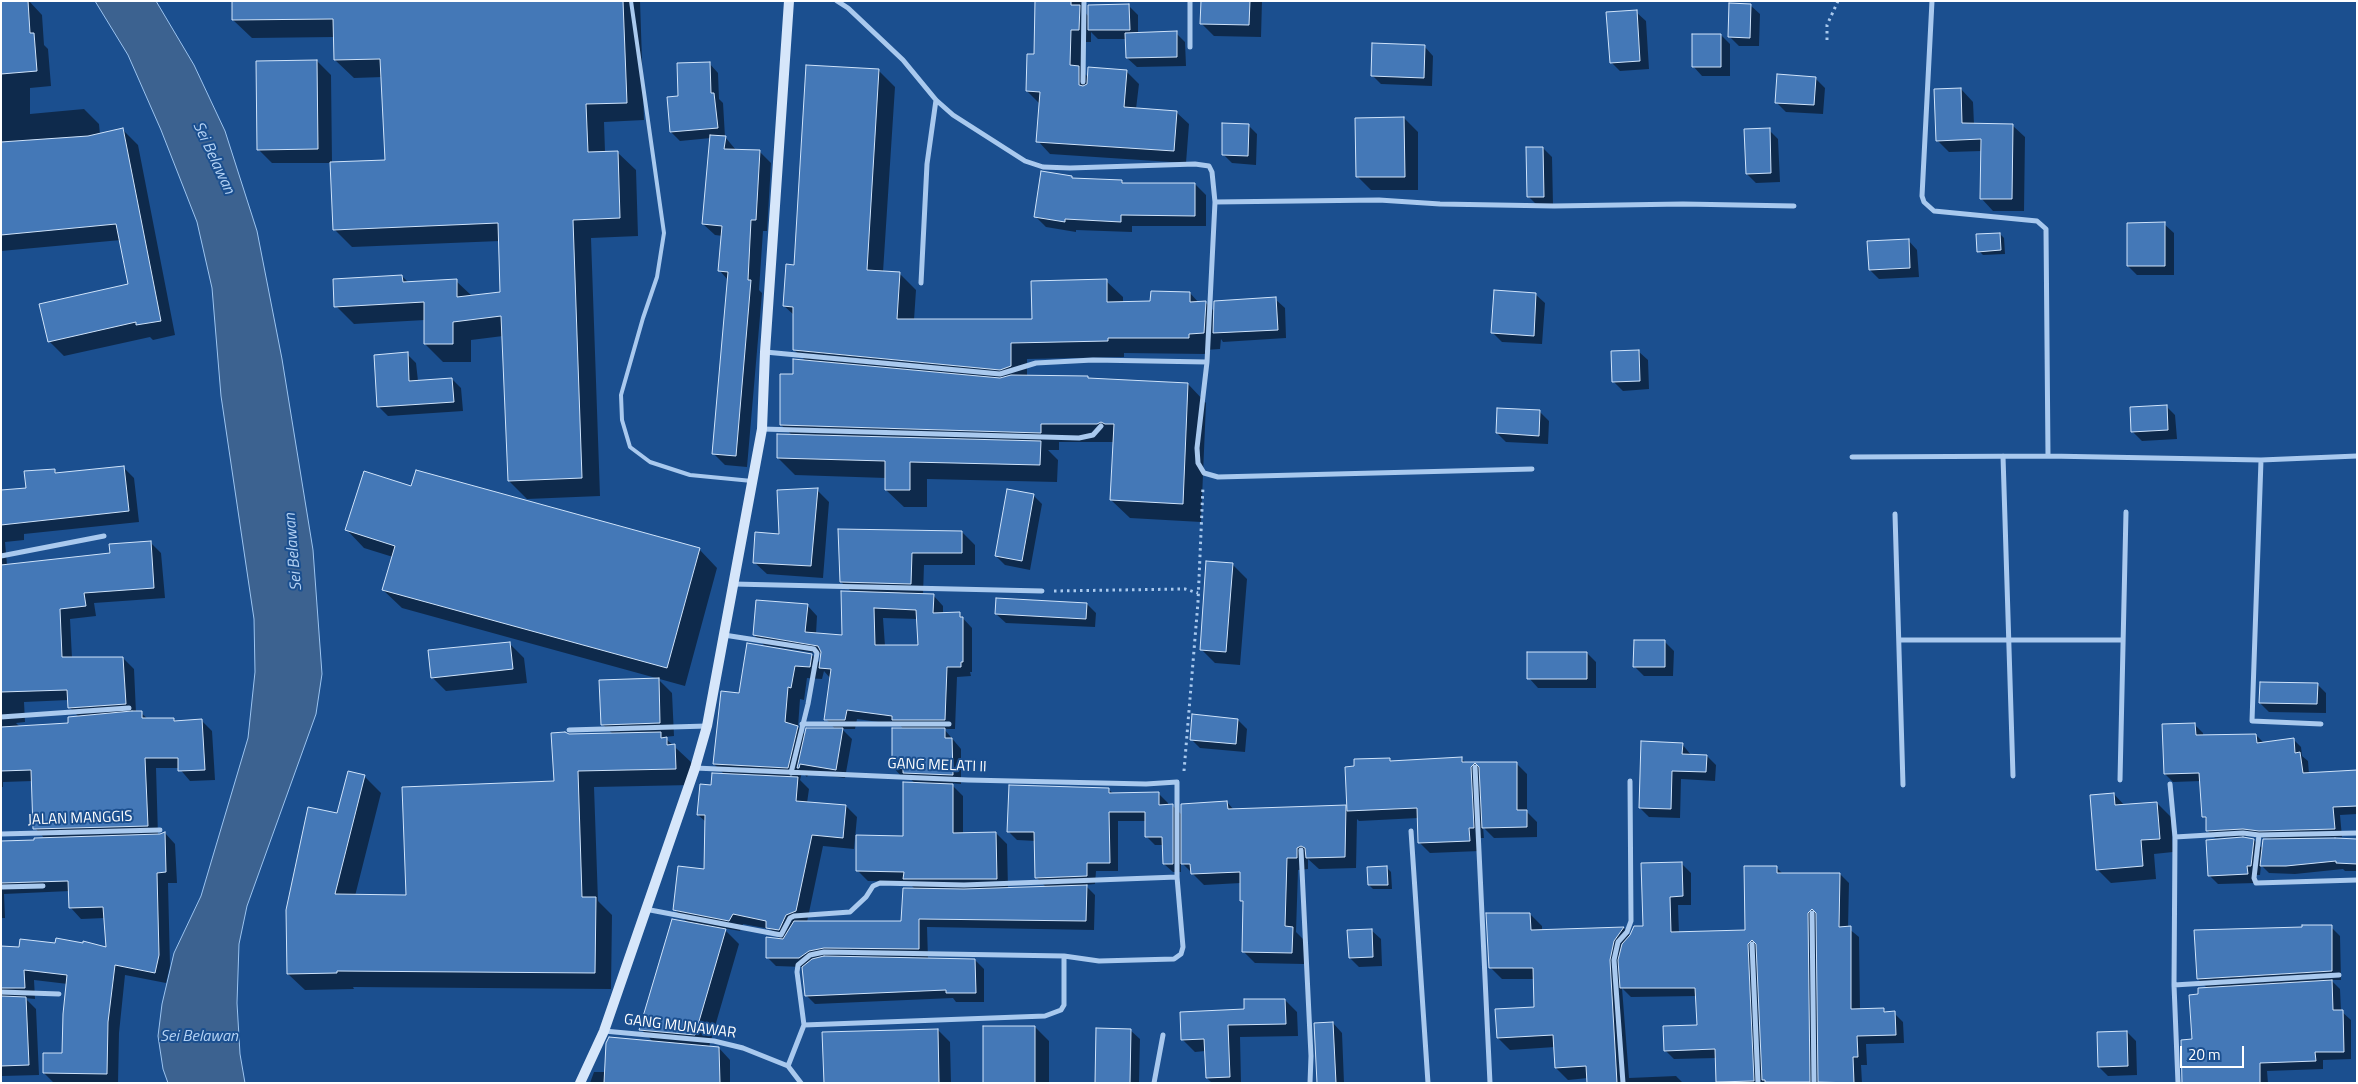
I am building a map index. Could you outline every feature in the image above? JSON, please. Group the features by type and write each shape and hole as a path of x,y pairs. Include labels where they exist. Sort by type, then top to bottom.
{"street":[{"path":"580,1083 604,1031 695,768 707,726 754,481 762,429 765,352 790,1"},
{"path":"837,1 848,8 903,60 936,100 954,115 1024,162 1044,167 1195,164 1209,166 1212,172 1214,202 1208,362 1197,448 1198,463 1204,473 1218,477 1532,469"},
{"path":"1083,82 1084,1"},
{"path":"1190,1 1190,47"},
{"path":"1932,1 1922,196 1924,202 1934,211 2037,221 2046,229 2048,456"},
{"path":"921,284 926,164 936,100"},
{"path":"1214,202 1379,200 1440,204 1554,206 1683,204 1794,206"},
{"path":"765,352 1000,374 1036,363 1093,360 1208,362"},
{"path":"762,429 1079,438 1093,434 1101,426"},
{"path":"2003,456 2013,776"},
{"path":"1852,457 2048,456 2261,460 2357,456"},
{"path":"2261,460 2252,722 2321,724"},
{"path":"2120,780 2126,512"},
{"path":"1895,514 1903,785"},
{"path":"1,556 104,536"},
{"path":"733,584 1042,591"},
{"path":"724,634 814,649 816,661 808,704 791,772"},
{"path":"1898,640 2123,640"},
{"path":"1,717 129,708"},
{"path":"802,724 949,724"},
{"path":"569,730 707,726"},
{"path":"1475,767 1490,1083"},
{"name":"GANG MELATI II","path":"695,768 968,780 1146,784 1177,782"},
{"path":"1623,1083 1614,960 1618,942 1627,932 1632,921 1630,781"},
{"path":"801,1083 788,1066 804,1025 797,972 801,961 810,955 824,952 1064,956 1099,961 1174,959 1181,954 1183,947 1177,877 1177,782"},
{"path":"2170,784 2175,836 2174,985 2178,1083"},
{"name":"JALAN MANGGIS","path":"1,834 160,830"},
{"path":"1411,831 1428,1083"},
{"path":"2175,836 2243,833 2259,835 2357,833"},
{"path":"2259,835 2254,878 2256,883 2357,880"},
{"path":"1301,850 1311,1056 1310,1083"},
{"path":"645,909 782,935 790,918 794,916 850,912 866,898 873,886 880,883 964,885 1177,877"},
{"path":"1,887 43,886"},
{"path":"1812,913 1814,1083"},
{"path":"1752,944 1758,1083"},
{"path":"804,1025 1053,1014 1064,1005 1064,956"},
{"path":"2174,985 2339,975"},
{"path":"1,992 59,994"},
{"name":"GANG MUNAWAR","path":"604,1031 714,1041 743,1048 788,1066"},
{"path":"1154,1083 1163,1035"}],"lane":[{"path":"632,1 664,233 657,277 642,318 621,395 622,420 630,447 650,462 690,475 754,481"}],"path":[{"path":"1827,40 1827,25 1838,1"},
{"path":"1177,782 1185,768 1198,592 1204,473"},
{"path":"1042,591 1185,589 1198,592"}],"water":[{"name":"Sei Belawan","path":"95,1 156,1 194,65 225,131 257,231 282,359 313,550 322,674 316,714 247,906 239,944 237,1003 240,1054 245,1083 168,1083 163,1069 158,1036 162,1004 174,953 201,896 248,738 255,672 254,619 221,396 212,288 197,222 161,130 128,55"}],"building":[{"path":"1,1 28,1 30,33 34,33 37,71 1,74"},
{"path":"232,1 623,1 627,103 586,104 588,152 618,151 620,218 573,220 582,478 508,481 501,316 453,322 453,344 424,344 424,302 334,307 333,279 402,275 403,282 457,279 457,297 500,292 498,223 333,230 330,162 385,160 380,59 334,60 333,19 232,20"},
{"path":"1035,1 1071,1 1071,5 1080,5 1079,30 1071,30 1070,65 1079,66 1079,85 1087,84 1088,67 1127,70 1124,107 1177,111 1174,151 1036,142 1040,92 1026,91 1027,54 1034,54"},
{"path":"1201,1 1250,1 1249,25 1200,24"},
{"path":"1729,3 1751,4 1750,38 1728,37"},
{"path":"1129,4 1130,30 1088,30 1088,5"},
{"path":"1637,10 1640,61 1610,63 1606,12"},
{"path":"1177,31 1177,57 1126,58 1125,33"},
{"path":"1692,34 1721,34 1721,67 1692,67"},
{"path":"1372,43 1425,45 1424,78 1371,76"},
{"path":"317,60 318,149 257,150 256,61"},
{"path":"710,62 711,93 714,93 718,128 670,132 667,97 678,96 677,63"},
{"path":"806,65 879,69 867,270 900,272 897,319 1032,319 1031,281 1107,279 1107,302 1150,301 1151,291 1190,292 1190,302 1206,301 1204,333 1189,334 1189,338 1108,338 1108,341 1011,343 1011,366 1000,370 793,350 793,307 783,306 786,264 794,265"},
{"path":"1777,74 1816,77 1814,105 1775,103"},
{"path":"1961,88 1962,123 2013,124 2012,199 1980,199 1981,139 1936,141 1934,89"},
{"path":"1404,117 1405,177 1356,177 1355,118"},
{"path":"1222,123 1249,124 1248,156 1222,155"},
{"path":"123,128 161,321 136,325 136,322 48,342 39,304 128,284 116,224 1,235 1,142 88,136"},
{"path":"1770,128 1771,173 1746,174 1744,129"},
{"path":"710,135 726,136 724,149 760,150 756,220 751,220 748,280 751,280 736,456 712,454 728,272 718,271 722,226 702,224"},
{"path":"1526,147 1543,147 1544,197 1527,197"},
{"path":"1041,171 1072,176 1072,178 1122,180 1122,183 1195,183 1195,216 1121,215 1121,222 1065,219 1065,222 1034,217"},
{"path":"2165,222 2165,266 2127,266 2127,223"},
{"path":"2000,233 2001,250 1977,252 1976,234"},
{"path":"1909,239 1910,268 1869,270 1867,241"},
{"path":"1494,290 1536,293 1534,336 1491,333"},
{"path":"1276,297 1278,330 1213,333 1214,301"},
{"path":"1639,350 1640,381 1612,382 1611,351"},
{"path":"408,352 409,381 452,378 454,402 377,407 374,355"},
{"path":"793,359 1000,378 1011,375 1088,376 1088,378 1188,383 1183,504 1110,500 1114,424 1101,422 1097,424 1041,424 1041,433 780,425 780,374 793,374"},
{"path":"2167,405 2168,430 2131,432 2130,407"},
{"path":"1497,408 1540,410 1539,436 1496,433"},
{"path":"777,434 1041,441 1040,465 910,462 910,490 885,490 885,461 777,458"},
{"path":"124,466 129,511 1,525 1,490 26,488 24,471 55,469 55,473"},
{"path":"416,470 700,548 667,668 382,590 395,546 345,530 364,471 411,486"},
{"path":"818,488 811,566 753,563 755,532 779,534 777,490"},
{"path":"1007,489 1034,494 1022,561 995,556"},
{"path":"838,529 962,531 962,553 912,553 911,584 840,582"},
{"path":"151,541 154,588 84,593 86,606 60,609 62,657 123,657 126,704 68,708 67,690 1,692 1,565 110,553 109,544"},
{"path":"1206,561 1233,563 1226,652 1200,650"},
{"path":"841,591 934,594 933,613 960,612 960,617 963,617 963,662 961,662 961,667 947,667 945,720 892,720 892,716 847,710 845,720 824,720 831,669 819,668 821,652 818,646 753,635 756,600 808,604 805,632 842,635","holes":["874,608 916,610 918,645 875,645"]},
{"path":"996,598 1087,603 1086,619 995,614"},
{"path":"1634,640 1665,640 1665,667 1633,667"},
{"path":"510,642 513,669 431,678 428,650"},
{"path":"747,643 812,654 810,667 795,666 791,688 788,687 785,722 798,726 788,768 713,764 721,691 739,693"},
{"path":"1527,652 1587,652 1587,679 1527,679"},
{"path":"659,678 660,723 601,725 599,680"},
{"path":"2260,682 2318,683 2317,704 2259,703"},
{"path":"142,711 142,718 174,718 174,721 202,719 205,770 178,771 178,758 145,758 148,826 33,829 31,770 1,771 1,727 68,723 68,717"},
{"path":"1192,714 1238,719 1236,744 1190,740"},
{"path":"2195,723 2196,735 2256,734 2257,743 2294,738 2295,753 2300,752 2303,773 2357,770 2357,806 2333,807 2335,829 2206,831 2206,817 2202,817 2199,773 2164,774 2162,724"},
{"path":"806,728 843,728 836,770 800,764 799,768 797,768"},
{"path":"892,728 945,728 945,738 952,738 953,775 903,773 903,768 892,768"},
{"path":"565,732 569,734 661,732 661,738 667,737 667,745 675,744 676,769 578,771 582,897 596,897 595,973 337,971 337,973 287,974 286,910 308,807 337,813 348,771 365,775 335,894 406,895 402,787 554,781 551,733"},
{"path":"1641,741 1683,743 1682,754 1707,755 1706,772 1672,771 1671,809 1639,808"},
{"path":"1462,757 1462,762 1517,762 1517,810 1527,810 1527,827 1482,828 1479,767 1475,763 1471,767 1474,828 1469,828 1470,841 1418,843 1417,808 1347,811 1345,767 1354,766 1354,759 1390,758 1390,761"},
{"path":"712,773 798,777 796,801 846,805 843,838 812,835 796,911 786,915 779,930 766,928 766,921 733,914 729,921 673,910 678,866 704,869 705,815 697,815 700,784 711,785"},
{"path":"903,782 953,784 953,833 996,832 997,879 903,879 904,872 856,871 856,835 903,836"},
{"path":"1009,785 1109,788 1109,793 1159,792 1159,805 1173,804 1173,864 1163,864 1162,837 1145,837 1145,812 1109,812 1110,863 1087,863 1087,876 1035,878 1034,832 1007,832"},
{"path":"2114,793 2115,805 2157,802 2160,839 2141,840 2143,866 2096,870 2090,795"},
{"path":"1227,801 1228,809 1346,805 1345,857 1306,858 1305,848 1301,846 1297,848 1297,858 1287,858 1285,926 1293,927 1292,953 1242,952 1243,901 1240,901 1240,872 1191,874 1190,864 1181,864 1181,804"},
{"path":"165,832 166,872 157,873 159,955 155,973 115,965 108,1022 107,1074 43,1073 43,1053 62,1053 67,975 24,970 25,988 1,988 1,946 19,947 20,939 55,943 56,938 83,943 83,941 106,947 103,907 69,908 68,881 1,883 1,841 34,840 34,838 160,834"},
{"path":"2243,837 2254,839 2251,866 2247,866 2248,874 2208,876 2206,840"},
{"path":"2263,839 2357,839 2357,864 2336,863 2336,861 2286,866 2260,866"},
{"path":"1682,862 1683,896 1670,897 1671,932 1745,930 1744,866 1777,866 1777,873 1840,873 1839,927 1851,926 1851,1009 1884,1008 1884,1012 1895,1011 1896,1035 1857,1036 1858,1057 1853,1057 1854,1083 1818,1082 1816,913 1812,909 1808,913 1810,1082 1765,1082 1765,1080 1762,1080 1756,944 1752,940 1748,944 1754,1081 1716,1082 1715,1049 1664,1051 1663,1026 1697,1025 1695,988 1620,988 1618,960 1622,944 1630,935 1634,926 1643,926 1641,863"},
{"path":"1387,866 1388,885 1368,885 1367,867"},
{"path":"1087,885 1086,921 919,919 919,949 824,948 809,951 799,958 766,958 766,937 783,939 794,921 901,921 903,888 964,889"},
{"path":"1486,913 1530,913 1531,930 1624,927 1614,941 1610,960 1617,1083 1587,1083 1586,1066 1555,1068 1553,1035 1497,1038 1495,1009 1534,1007 1533,968 1489,968"},
{"path":"672,919 726,929 695,1035 639,1030"},
{"path":"2302,925 2332,925 2332,971 2197,979 2194,930 2302,927"},
{"path":"1372,929 1373,957 1349,958 1347,930"},
{"path":"824,956 975,959 976,993 946,993 946,990 805,996 802,967 812,959"},
{"path":"2332,980 2333,1010 2343,1010 2344,1052 2315,1052 2316,1061 2260,1063 2260,1083 2182,1083 2181,1040 2192,1039 2189,995 2198,994 2198,988"},
{"path":"1,996 26,997 29,1065 1,1066"},
{"path":"1244,999 1285,999 1286,1024 1228,1025 1230,1077 1206,1078 1204,1039 1181,1040 1180,1012 1244,1009"},
{"path":"1333,1022 1336,1083 1317,1083 1314,1023"},
{"path":"983,1026 1035,1026 1035,1083 983,1083"},
{"path":"1096,1028 1131,1029 1130,1083 1095,1083"},
{"path":"938,1029 939,1083 824,1083 822,1032"},
{"path":"2127,1031 2128,1066 2098,1067 2097,1032"},
{"path":"609,1037 719,1047 720,1083 604,1083 606,1043"}]}
